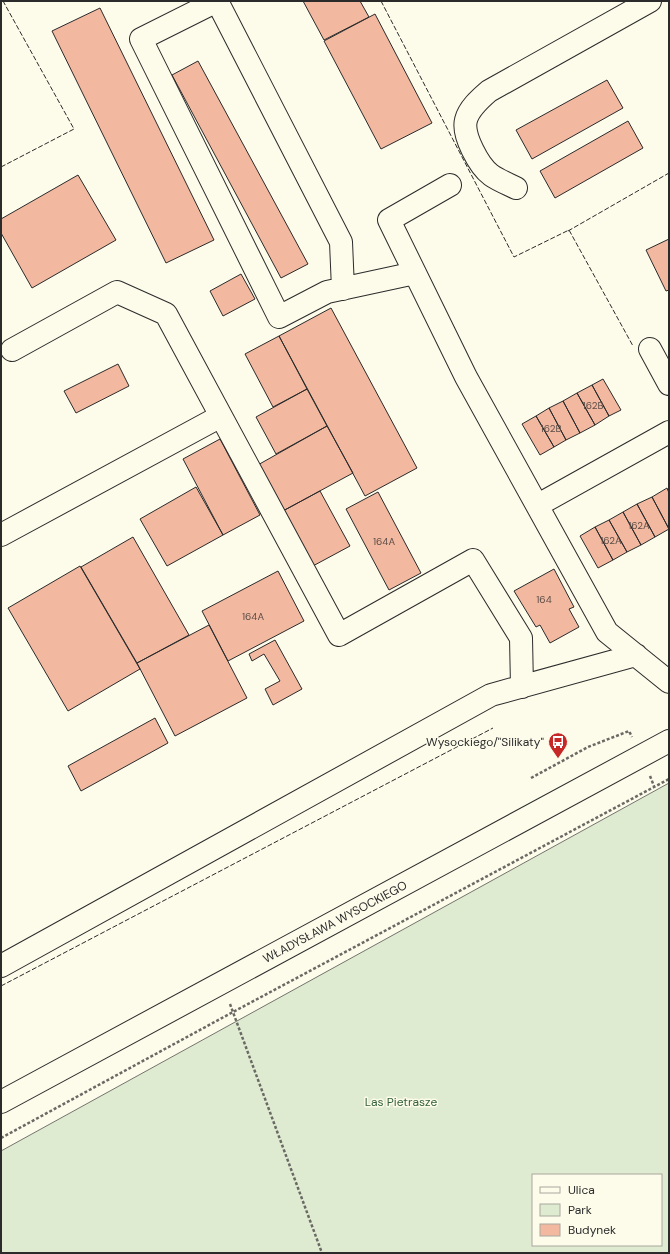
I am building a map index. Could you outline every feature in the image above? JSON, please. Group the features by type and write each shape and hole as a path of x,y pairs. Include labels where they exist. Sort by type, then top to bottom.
{"main road":[{"path":"343,289 341,242 217,1 141,39 279,317 328,292 343,289 415,273"},
{"path":"516,188 490,174 476,157 466,134 466,120 476,102 489,91 650,1"},
{"path":"450,184 389,220 466,378 538,505 607,632 669,682"},
{"path":"12,350 117,292 166,314 339,634 473,560 520,638 522,687"},
{"path":"650,349 669,384"},
{"path":"1,535 221,416"},
{"path":"538,505 669,432"},
{"path":"1,966 491,695 636,655"},
{"name":"WŁADYSŁAWA WYSOCKIEGO","path":"1,1102 669,741"}],"path":[{"path":"1,1138 669,778"},
{"path":"222,983 322,1253"}],"green space":[{"name":"Las Pietrasze","path":"669,783 669,1253 1,1253 1,1151"}],"building":[{"path":"303,1 360,1 369,17 324,40"},
{"path":"100,8 214,240 166,263 52,31"},
{"path":"375,14 432,123 381,149 324,41"},
{"path":"198,61 308,264 281,278 172,75"},
{"path":"607,80 623,108 532,159 516,130"},
{"path":"628,121 643,148 555,198 540,171"},
{"path":"78,175 116,240 32,288 1,233 1,219"},
{"path":"669,239 669,290 666,291 646,250"},
{"path":"241,274 255,299 223,316 210,291"},
{"path":"331,308 417,468 365,496 279,336"},
{"path":"279,336 307,389 273,407 245,354"},
{"path":"118,364 129,386 76,413 64,391"},
{"path":"603,379 621,410 609,416 592,385"},
{"path":"592,385 609,416 595,425 577,393"},
{"path":"307,389 327,426 276,454 256,417"},
{"path":"577,393 595,425 580,433 563,401"},
{"path":"563,401 580,433 566,440 549,408"},
{"path":"549,408 566,440 554,447 536,416"},
{"path":"536,416 554,447 540,455 522,424"},
{"path":"327,426 353,473 281,512 256,466"},
{"path":"220,439 260,515 223,535 183,459"},
{"path":"196,487 223,535 167,566 140,519"},
{"path":"667,488 669,493 669,529 652,497"},
{"path":"320,491 350,546 311,567 281,512"},
{"path":"378,492 421,573 389,590 346,509"},
{"path":"652,497 669,529 655,537 637,504"},
{"path":"637,504 655,537 641,545 623,512"},
{"path":"623,512 641,545 627,552 609,520"},
{"path":"609,520 627,552 613,560 595,527"},
{"path":"595,527 613,560 598,568 580,536"},
{"path":"133,537 189,635 137,663 81,567"},
{"path":"80,566 140,669 68,711 8,608"},
{"path":"554,569 574,607 569,609 579,627 550,643 540,625 536,627 514,591"},
{"path":"278,571 304,621 228,661 202,611"},
{"path":"209,625 247,698 175,736 137,663"},
{"path":"275,640 302,689 273,705 265,689 280,681 264,654 252,661 249,654"},
{"path":"155,718 168,743 81,791 68,766"}],"fence":[{"path":"1,167 74,129 3,1"},
{"path":"381,1 514,257 569,230 633,346"},
{"path":"568,231 669,173"},
{"path":"1,986 493,728"}],"place":[{"name":"Wysockiego/\"Silikaty\"","path":"558,759"}]}
